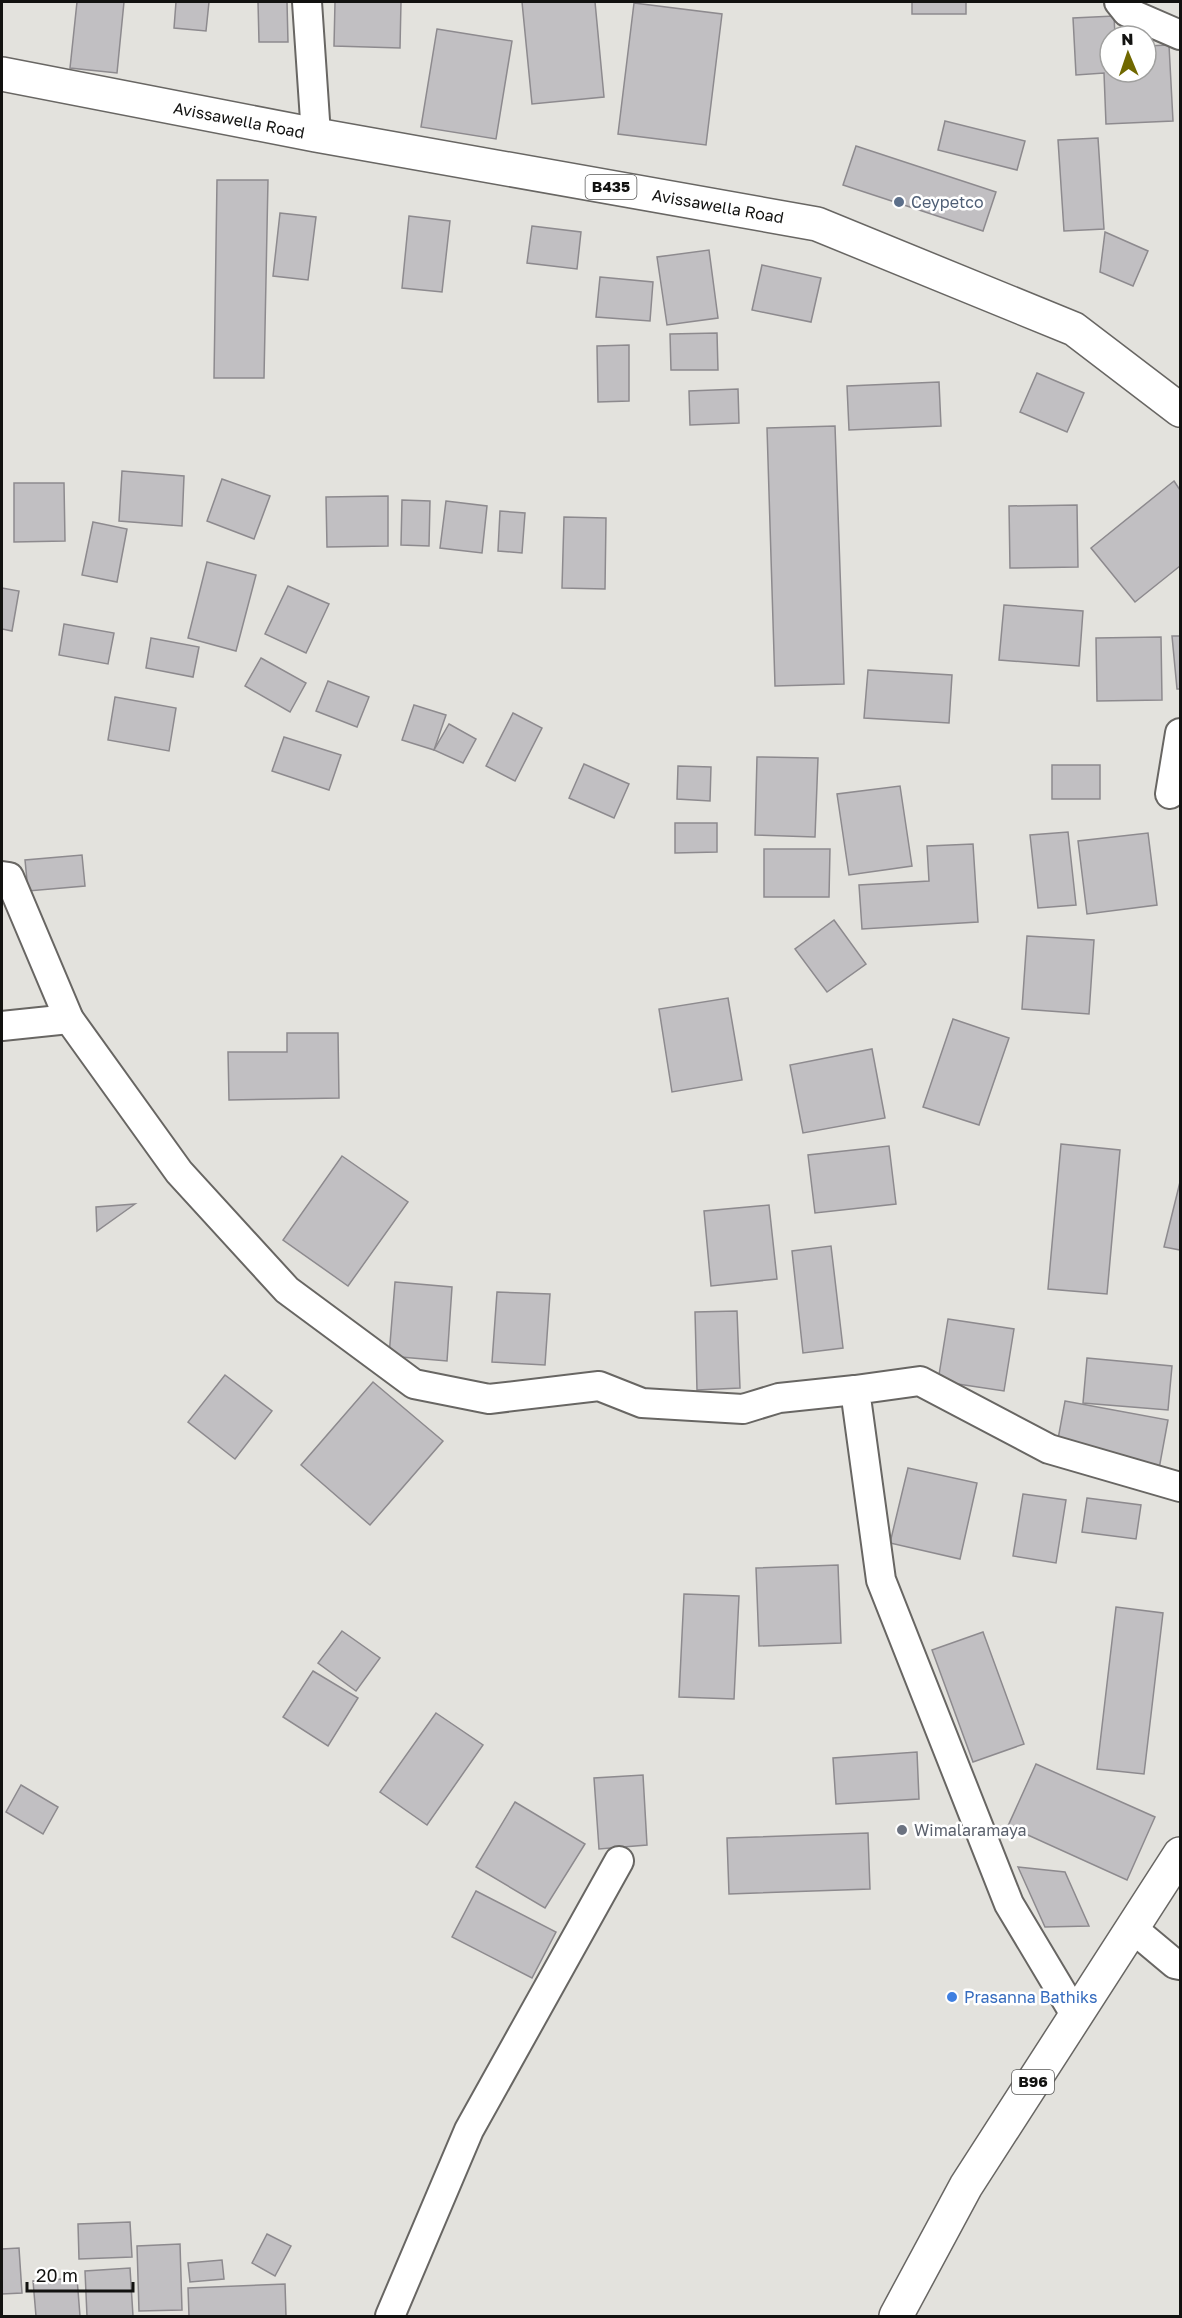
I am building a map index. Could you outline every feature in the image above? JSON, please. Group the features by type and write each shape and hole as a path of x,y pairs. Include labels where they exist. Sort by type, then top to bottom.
{"main road":[{"name":"Avissawella Road","path":"2,74 316,135 817,224 1074,329 1180,410"},
{"name":"B96","path":"897,2316 966,2186 1180,1854"}],"street":[{"path":"307,2 316,135"},
{"path":"1119,2 1126,12 1180,35"},
{"path":"1170,795 1180,733"},
{"path":"2,876 9,877 69,1019 179,1172 287,1290 414,1384 489,1399 599,1386 642,1403 743,1409 779,1398 920,1381 1049,1449 1180,1487"},
{"path":"2,1026 69,1019"},
{"path":"855,1390 881,1580 1009,1904 1076,2016"},
{"path":"390,2316 469,2130 619,1861"},
{"path":"1132,1928 1175,1964 1180,1965"}],"building":[{"path":"77,2 124,2 117,73 70,68"},
{"path":"176,2 209,2 206,31 174,28"},
{"path":"258,2 287,2 288,42 259,42"},
{"path":"335,2 401,2 400,48 334,46"},
{"path":"522,2 595,2 604,97 532,104"},
{"path":"912,2 966,2 966,14 912,14"},
{"path":"634,3 722,14 706,145 618,134"},
{"path":"1114,16 1114,24 1098,24 1098,73 1076,75 1073,18"},
{"path":"437,29 512,41 496,139 421,127"},
{"path":"1158,45 1169,45 1173,121 1106,124 1104,84 1158,84"},
{"path":"945,121 1025,141 1017,170 938,150"},
{"path":"1098,138 1104,229 1064,231 1058,140"},
{"path":"856,146 996,192 983,231 843,185"},
{"path":"217,180 268,180 264,378 214,378"},
{"path":"280,213 316,217 308,280 273,276"},
{"path":"409,216 450,221 442,292 402,288"},
{"path":"532,226 581,232 577,269 527,263"},
{"path":"1105,232 1148,251 1133,286 1100,272"},
{"path":"709,250 718,318 667,325 657,257"},
{"path":"762,265 821,278 811,322 752,310"},
{"path":"600,277 653,282 650,321 596,317"},
{"path":"717,333 718,370 671,370 670,334"},
{"path":"629,345 629,401 598,402 597,346"},
{"path":"1037,373 1084,393 1067,432 1020,412"},
{"path":"939,382 941,426 849,430 847,386"},
{"path":"738,389 739,423 690,425 689,391"},
{"path":"835,426 844,684 775,686 767,428"},
{"path":"122,471 184,476 182,526 119,521"},
{"path":"222,479 270,496 254,539 207,521"},
{"path":"1174,481 1180,490 1180,566 1135,602 1091,548"},
{"path":"14,483 64,483 65,541 14,542"},
{"path":"388,496 388,546 327,547 326,497"},
{"path":"402,500 430,501 429,546 401,545"},
{"path":"446,501 487,506 482,553 440,548"},
{"path":"1077,505 1078,567 1010,568 1009,506"},
{"path":"500,511 525,513 522,553 498,551"},
{"path":"564,517 606,518 605,589 562,588"},
{"path":"93,522 127,529 117,582 82,575"},
{"path":"207,562 256,575 236,651 188,638"},
{"path":"288,586 329,604 306,653 265,634"},
{"path":"2,588 19,591 12,631 2,629"},
{"path":"1004,605 1083,611 1079,666 999,660"},
{"path":"64,624 114,633 108,664 59,655"},
{"path":"1172,636 1180,636 1180,689 1177,689"},
{"path":"1161,637 1162,700 1097,701 1096,638"},
{"path":"151,638 199,647 193,677 146,668"},
{"path":"261,658 306,683 290,712 245,686"},
{"path":"868,670 952,675 949,723 864,718"},
{"path":"328,681 369,697 357,727 316,711"},
{"path":"115,697 176,708 169,751 108,740"},
{"path":"414,705 446,715 434,750 402,740"},
{"path":"513,713 542,728 515,781 486,766"},
{"path":"449,724 476,739 463,763 434,750"},
{"path":"284,737 341,755 329,790 272,771"},
{"path":"757,757 818,758 815,837 755,835"},
{"path":"584,764 629,784 614,818 569,798"},
{"path":"1052,765 1100,765 1100,799 1052,799"},
{"path":"678,766 711,767 710,801 677,799"},
{"path":"900,786 912,866 849,875 837,794"},
{"path":"675,823 717,823 717,852 675,853"},
{"path":"1068,832 1076,905 1038,908 1030,835"},
{"path":"1148,833 1157,905 1087,914 1078,841"},
{"path":"973,844 978,922 862,929 859,885 929,881 927,846"},
{"path":"764,849 830,849 829,897 764,897"},
{"path":"82,855 85,886 28,891 25,860"},
{"path":"834,920 866,964 827,992 795,949"},
{"path":"1027,936 1094,940 1089,1014 1022,1009"},
{"path":"728,998 742,1080 672,1092 659,1009"},
{"path":"953,1019 1009,1038 979,1125 923,1107"},
{"path":"287,1033 338,1033 339,1098 229,1100 228,1052 287,1052"},
{"path":"872,1049 885,1118 803,1133 790,1065"},
{"path":"1061,1144 1120,1150 1107,1294 1048,1289"},
{"path":"889,1146 896,1204 815,1213 808,1155"},
{"path":"342,1156 408,1202 348,1286 283,1240"},
{"path":"1180,1182 1180,1250 1164,1247"},
{"path":"135,1204 97,1231 96,1207"},
{"path":"769,1205 777,1279 711,1286 704,1211"},
{"path":"831,1246 843,1348 803,1353 792,1251"},
{"path":"395,1282 452,1287 447,1361 389,1356"},
{"path":"497,1292 550,1294 545,1365 492,1362"},
{"path":"737,1311 740,1388 697,1390 695,1312"},
{"path":"948,1319 1014,1329 1004,1391 938,1381"},
{"path":"1087,1358 1172,1366 1168,1410 1083,1403"},
{"path":"225,1375 272,1411 235,1459 188,1422"},
{"path":"373,1382 443,1441 370,1525 301,1465"},
{"path":"1065,1401 1168,1420 1159,1469 1056,1450"},
{"path":"908,1468 977,1483 960,1559 890,1543"},
{"path":"1023,1494 1066,1500 1056,1563 1013,1556"},
{"path":"1087,1498 1141,1505 1136,1539 1082,1532"},
{"path":"838,1565 841,1643 759,1646 756,1568"},
{"path":"684,1594 739,1596 734,1699 679,1697"},
{"path":"1116,1607 1163,1613 1144,1774 1097,1769"},
{"path":"342,1631 380,1658 356,1691 318,1663"},
{"path":"983,1632 1024,1744 973,1762 932,1650"},
{"path":"313,1671 358,1698 328,1746 283,1717"},
{"path":"436,1713 483,1745 427,1825 380,1792"},
{"path":"917,1752 919,1799 836,1804 833,1758"},
{"path":"1036,1764 1155,1817 1127,1880 1008,1826"},
{"path":"643,1775 647,1845 599,1849 594,1778"},
{"path":"21,1785 58,1807 43,1834 6,1812"},
{"path":"515,1802 585,1844 545,1908 476,1867"},
{"path":"868,1833 870,1889 729,1894 727,1838"},
{"path":"1018,1867 1065,1872 1089,1926 1045,1927"},
{"path":"476,1891 556,1932 532,1978 452,1937"},
{"path":"130,2222 132,2257 79,2259 78,2224"},
{"path":"267,2234 291,2246 275,2276 252,2263"},
{"path":"180,2244 182,2310 139,2311 137,2246"},
{"path":"19,2248 22,2293 2,2294 2,2249"},
{"path":"222,2260 224,2279 190,2282 188,2263"},
{"path":"130,2268 133,2316 87,2316 85,2271"},
{"path":"77,2278 80,2316 36,2316 33,2281"},
{"path":"285,2284 286,2316 189,2316 188,2288"}],"place":[{"name":"Ceypetco","path":"899,202"},
{"name":"Wimalaramaya","path":"902,1830"},
{"name":"Prasanna Bathiks","path":"952,1997"}]}
